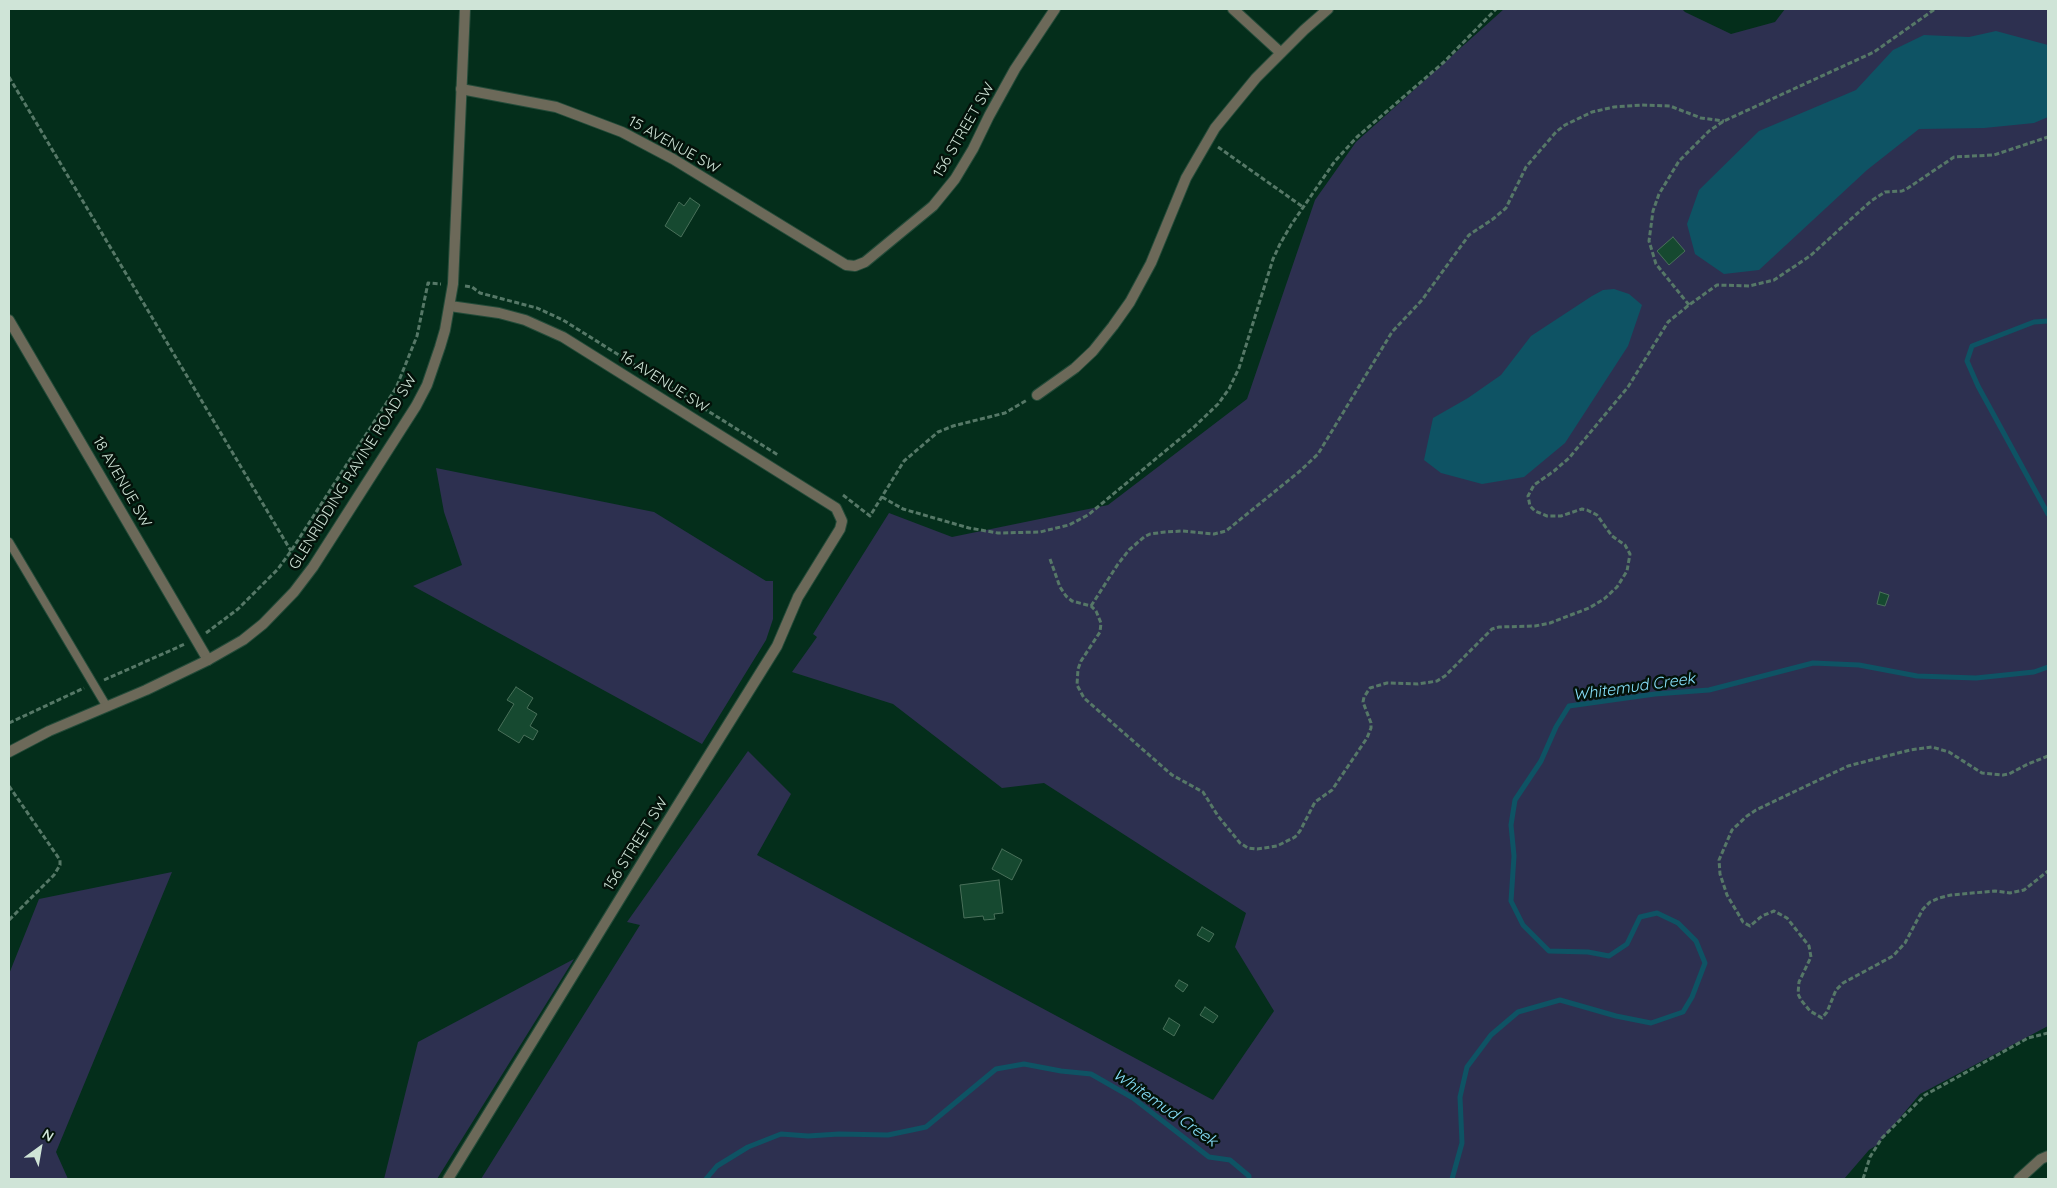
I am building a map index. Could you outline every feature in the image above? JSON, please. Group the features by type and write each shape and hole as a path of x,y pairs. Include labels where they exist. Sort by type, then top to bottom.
{"street":[{"name":"GLENRIDDING RAVINE ROAD SW","path":"9,752 49,731 107,707 208,660 243,640 263,624 294,592 313,567 416,406 427,385 445,330 450,306 455,257 465,9"},
{"name":"156 STREET SW","path":"856,266 865,262 934,206 955,179 1015,70 1055,9"},
{"path":"1233,9 1281,53"},
{"path":"1036,395 1075,368 1093,351 1124,310 1151,263 1178,194 1197,155 1240,97 1281,53 1328,9"},
{"name":"15 AVENUE SW","path":"461,89 556,107 622,132 673,159 846,265 856,266"},
{"name":"16 AVENUE SW","path":"450,306 499,313 525,320 557,334 836,508 842,521"},
{"name":"18 AVENUE SW","path":"9,320 208,660"},
{"name":"156 STREET SW","path":"448,1179 661,831 777,646 798,597 840,529 842,521"},
{"path":"2019,1179 2040,1159 2048,1156"}],"lane":[{"path":"9,542 107,707"}],"path":[{"path":"882,497 903,509 968,528 998,533 1040,532 1069,525 1088,515 1218,404 1229,389 1239,368 1273,259 1290,225 1347,147 1444,62 1496,9"},
{"path":"1689,304 1656,264 1649,241 1659,194 1679,161 1709,131 1724,121 1874,52 1935,9"},
{"path":"9,77 291,551"},
{"path":"1091,606 1118,564 1133,546 1144,537 1150,534 1165,532 1182,531 1214,534 1226,531 1318,454 1392,332 1422,300 1469,235 1506,208 1526,167 1556,132 1565,125 1592,112 1614,107 1642,105 1670,106 1701,118 1724,121"},
{"path":"1050,559 1060,587 1066,596 1072,601 1091,606 1096,611 1101,628 1078,669 1077,685 1079,692 1084,698 1172,775 1202,792 1218,816 1240,843 1248,848 1265,849 1288,841 1295,837 1304,826 1315,802 1332,790 1367,738 1371,722 1364,698 1370,688 1387,683 1418,684 1438,681 1492,629 1535,626 1589,608 1604,599 1620,583 1627,571 1630,554 1624,545 1612,536 1597,515 1588,510 1582,510 1561,516 1546,516 1535,511 1530,506 1528,496 1534,485 1569,458 1636,376 1668,322 1689,304 1717,285 1749,286 1774,280 1810,256 1870,200 1885,192 1908,188 1954,157 1994,155 2048,137"},
{"path":"1208,139 1303,208"},
{"path":"215,628 278,569 396,388 417,336 428,283"},
{"path":"472,287 480,293 521,303 563,320 786,460"},
{"path":"837,492 870,516 904,461 938,432 953,426 1005,413 1036,395"},
{"path":"2048,756 2003,775 1982,773 1949,752 1932,747 1910,750 1848,766 1747,816 1732,830 1719,860 1720,874 1727,895 1743,922 1750,926 1762,916 1774,911 1787,918 1809,946 1811,957 1799,982 1798,994 1810,1011 1822,1018 1827,1012 1836,990 1843,983 1893,956 1905,943 1923,908 1930,902 1951,895 1995,891 2010,893 2024,890 2048,871"},
{"path":"9,786 60,860 60,865 54,875 9,920"},
{"path":"1863,1179 1870,1157 1882,1138 1926,1095 2028,1038 2048,1033"}],"shaded area":[{"path":"1504,9 1682,9 1731,34 1775,22 1785,9 2048,9 2048,1026 1920,1094 1877,1145 1869,1150 1844,1179 481,1179 640,925 627,922 748,751 791,794 757,855 1213,1100 1274,1011 1235,947 1246,913 1044,783 1002,788 893,704 792,672 817,637 813,634 889,513 952,537 1108,505 1247,399 1315,200 1356,142"},
{"path":"1996,31 2048,45 2048,117 2034,123 1984,128 1919,129 1867,170 1759,270 1724,274 1695,254 1687,224 1699,190 1759,131 1856,90 1893,50 1924,35 1969,37"},
{"path":"1614,289 1629,294 1642,305 1628,346 1565,443 1524,477 1482,484 1441,473 1424,460 1433,418 1468,398 1501,375 1531,336 1592,296 1603,290"},
{"path":"436,468 654,512 766,581 773,581 773,619 766,640 702,744 413,586 462,565 444,512"},
{"path":"172,872 56,1152 68,1179 9,1179 9,974 39,899"},
{"path":"574,959 437,1179 384,1179 418,1042"}],"building":[{"path":"690,198 700,205 681,237 665,226 679,202 684,206"},
{"path":"1673,237 1685,251 1669,265 1657,251"},
{"path":"1880,592 1889,595 1885,606 1877,604"},
{"path":"516,687 533,698 527,708 537,714 530,726 538,731 533,740 524,735 519,743 498,730 514,704 507,700"},
{"path":"1002,849 1022,860 1012,880 992,869"},
{"path":"999,880 1003,913 994,914 995,919 984,920 983,916 964,918 960,885"},
{"path":"1202,927 1214,934 1209,942 1197,935"},
{"path":"1179,980 1188,985 1183,992 1175,986"},
{"path":"1205,1007 1218,1016 1213,1023 1200,1015"},
{"path":"1169,1018 1180,1025 1174,1036 1163,1029"}],"waterway":[{"name":"Whitemud Creek","path":"2048,321 2034,322 1972,346 1967,361 1978,386 2048,514"},
{"name":"Whitemud Creek","path":"1452,1179 1462,1143 1460,1097 1467,1067 1491,1035 1518,1012 1560,1000 1616,1016 1651,1023 1683,1012 1692,997 1705,963 1696,941 1678,923 1657,913 1640,917 1627,944 1609,956 1588,952 1549,951 1523,925 1511,901 1514,856 1511,825 1515,800 1541,761 1556,727 1569,706 1655,694 1709,690 1813,663 1859,665 1917,676 1976,678 2034,672 2048,667"},
{"name":"Whitemud Creek","path":"706,1179 717,1166 748,1147 781,1134 808,1136 839,1134 888,1135 926,1127 996,1069 1024,1064 1091,1074 1133,1098 1209,1157 1230,1160 1249,1176 1249,1179"}]}
